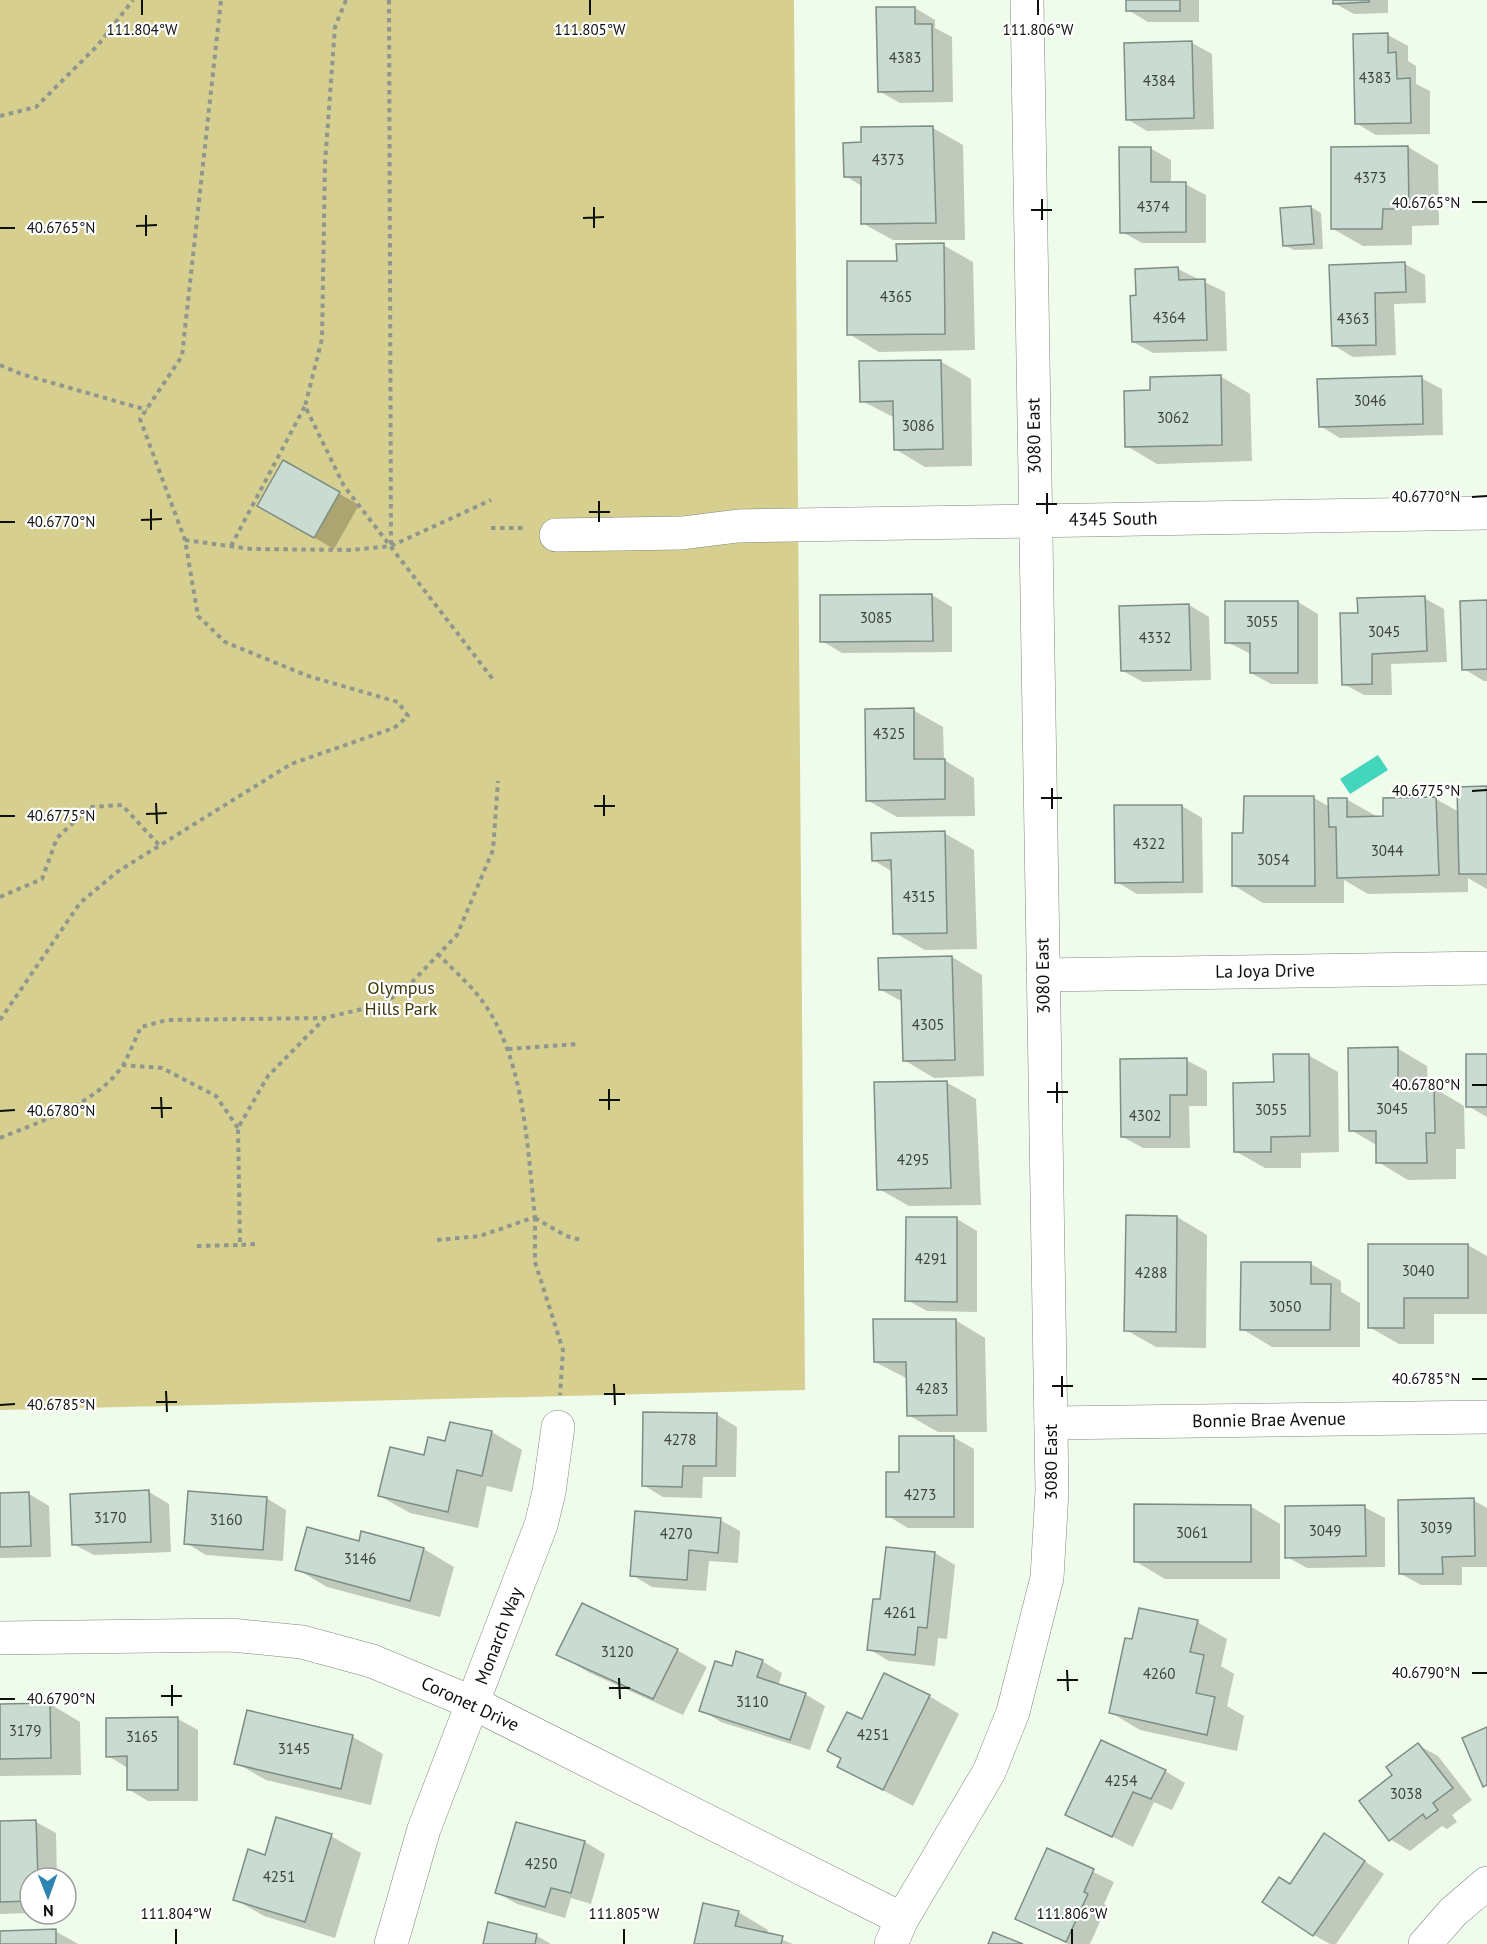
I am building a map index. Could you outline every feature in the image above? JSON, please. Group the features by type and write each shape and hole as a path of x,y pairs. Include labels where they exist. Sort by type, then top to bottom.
{"street":[{"name":"3080 East","path":"896,1931 989,1772 1013,1712 1047,1578 1052,1491 1027,0"},
{"name":"4345 South","path":"556,535 682,533 738,526 1487,513"},
{"name":"La Joya Drive","path":"1043,975 1487,968"},
{"name":"Bonnie Brae Avenue","path":"1051,1424 1487,1417"},
{"name":"Monarch Way","path":"391,1944 424,1829 541,1525 549,1492 558,1427"},
{"name":"Coronet Drive","path":"0,1638 231,1635 302,1642 372,1661 473,1703 896,1931"},
{"path":"1425,1944 1453,1912 1487,1882"}],"path":[{"path":"0,116 36,107 98,45 133,0"},
{"path":"0,1020 80,903 117,872 291,764 394,728 408,716 398,702 308,676 225,642 198,616 185,540 141,418 182,356 221,0"},
{"path":"231,546 305,406 322,339 326,152 335,27 346,0"},
{"path":"389,0 391,546"},
{"path":"0,365 21,374 147,410"},
{"path":"305,406 344,486 495,682"},
{"path":"185,540 251,549 351,550 391,546 491,500"},
{"path":"0,1138 37,1123 96,1093 122,1065 141,1027 167,1020 324,1018 384,1004 412,982 457,935 493,850 498,781"},
{"path":"0,897 42,879 57,838 90,807 122,806 159,845"},
{"path":"439,955 481,999 508,1049 522,1104 535,1217 535,1262 564,1350 558,1427"},
{"path":"240,1245 238,1128 268,1076 324,1018"},
{"path":"508,1049 578,1044"},
{"path":"122,1065 162,1068 216,1096 238,1128"},
{"path":"535,1217 566,1236 581,1240"},
{"path":"438,1240 480,1236 535,1217"},
{"path":"197,1246 255,1244"}],"green space":[{"name":"Olympus Hills Park","path":"0,0 794,0 805,1390 0,1410"}],"water":[{"path":"1378,755 1388,770 1350,794 1340,779"}],"building":[{"path":"1126,0 1180,0 1180,11 1126,11"},
{"path":"1333,0 1369,0 1369,2 1333,4"},
{"path":"876,7 915,7 915,24 932,24 933,91 878,92"},
{"path":"1388,33 1388,53 1396,52 1397,79 1410,78 1411,123 1355,124 1353,34"},
{"path":"1192,41 1194,118 1126,120 1124,43"},
{"path":"933,126 936,223 861,224 861,177 844,177 843,143 861,142 861,127"},
{"path":"1408,146 1409,209 1383,209 1382,229 1331,229 1331,147"},
{"path":"1119,147 1151,147 1151,182 1186,182 1186,232 1120,233"},
{"path":"1311,206 1314,244 1283,246 1280,208"},
{"path":"944,243 945,334 847,335 847,261 897,261 896,244"},
{"path":"1405,262 1406,292 1375,293 1376,345 1332,346 1329,265"},
{"path":"1178,267 1179,280 1205,279 1207,340 1132,342 1130,296 1136,295 1135,269"},
{"path":"941,360 943,449 894,450 893,401 860,402 859,361"},
{"path":"1221,375 1222,445 1125,447 1124,391 1150,390 1150,377"},
{"path":"1422,376 1423,424 1319,427 1317,379"},
{"path":"283,460 340,492 314,538 257,506"},
{"path":"932,594 933,641 820,642 820,595"},
{"path":"1425,596 1427,651 1372,654 1372,684 1342,685 1340,613 1358,613 1357,598"},
{"path":"1487,600 1487,669 1462,670 1460,601"},
{"path":"1225,601 1298,601 1298,673 1250,673 1250,643 1225,643"},
{"path":"1189,604 1191,670 1121,671 1119,606"},
{"path":"914,708 914,759 945,759 945,799 866,801 865,709"},
{"path":"1487,786 1487,874 1459,874 1457,787"},
{"path":"1244,796 1314,796 1315,886 1232,886 1232,833 1243,833"},
{"path":"1436,797 1439,875 1337,878 1336,827 1329,827 1328,798 1347,798 1347,817 1383,816 1383,798"},
{"path":"1114,805 1182,805 1183,882 1115,883"},
{"path":"945,831 947,933 893,934 891,860 872,861 871,833"},
{"path":"952,956 955,1060 903,1061 901,990 879,990 878,958"},
{"path":"1398,1047 1398,1087 1434,1087 1435,1133 1426,1133 1427,1163 1376,1163 1376,1131 1349,1131 1348,1048"},
{"path":"1273,1054 1309,1054 1310,1136 1271,1137 1271,1152 1234,1152 1233,1083 1274,1082"},
{"path":"1466,1054 1487,1054 1487,1107 1466,1107"},
{"path":"1187,1058 1187,1095 1170,1095 1170,1137 1121,1137 1120,1059"},
{"path":"947,1081 951,1188 877,1190 874,1082"},
{"path":"1126,1215 1177,1216 1176,1332 1124,1331"},
{"path":"906,1217 957,1217 957,1302 905,1301"},
{"path":"1368,1244 1468,1244 1468,1298 1404,1298 1404,1328 1368,1328"},
{"path":"1241,1262 1311,1262 1311,1284 1331,1284 1330,1330 1240,1330"},
{"path":"873,1319 956,1319 957,1415 907,1416 906,1362 874,1362"},
{"path":"643,1412 717,1413 716,1466 683,1466 682,1487 642,1486"},
{"path":"450,1422 492,1431 482,1476 457,1470 448,1512 378,1496 390,1447 424,1455 428,1437 445,1441"},
{"path":"899,1436 954,1436 954,1517 886,1517 886,1472 899,1472"},
{"path":"149,1490 151,1542 72,1545 70,1494"},
{"path":"188,1491 267,1497 263,1550 184,1544"},
{"path":"29,1492 31,1546 0,1547 0,1493"},
{"path":"1474,1498 1475,1556 1442,1557 1443,1574 1399,1574 1398,1500"},
{"path":"1134,1504 1251,1505 1251,1562 1134,1562"},
{"path":"1365,1505 1366,1556 1285,1558 1285,1506"},
{"path":"635,1511 721,1518 718,1553 689,1550 687,1580 630,1576"},
{"path":"307,1527 359,1541 361,1531 424,1548 410,1601 295,1570"},
{"path":"886,1547 935,1552 927,1628 918,1627 915,1655 867,1650 873,1599 880,1599"},
{"path":"582,1603 678,1649 653,1699 556,1655"},
{"path":"1139,1608 1198,1620 1190,1652 1204,1655 1196,1693 1215,1697 1207,1735 1109,1713 1125,1638 1132,1639"},
{"path":"736,1651 763,1660 757,1677 806,1693 790,1740 699,1711 715,1661 732,1666"},
{"path":"884,1673 930,1695 883,1790 837,1767 841,1758 827,1751 847,1712 862,1719"},
{"path":"50,1703 51,1758 0,1759 0,1704"},
{"path":"247,1710 353,1735 341,1789 234,1764"},
{"path":"178,1717 178,1790 127,1790 127,1756 106,1757 106,1718"},
{"path":"1487,1727 1487,1785 1483,1787 1462,1738"},
{"path":"1101,1740 1166,1770 1151,1799 1133,1792 1112,1837 1065,1815"},
{"path":"1418,1743 1453,1788 1433,1803 1438,1810 1426,1819 1423,1814 1389,1841 1359,1801 1392,1775 1386,1767"},
{"path":"276,1817 332,1834 305,1922 233,1900 248,1849 265,1855"},
{"path":"36,1820 38,1866 18,1866 18,1901 0,1902 0,1821"},
{"path":"516,1822 585,1841 571,1893 551,1888 545,1907 495,1893"},
{"path":"1324,1833 1365,1861 1313,1936 1262,1902 1279,1877 1290,1884"},
{"path":"1047,1848 1094,1869 1084,1892 1088,1894 1066,1942 1015,1919"},
{"path":"703,1903 739,1911 735,1926 783,1936 781,1944 694,1944"},
{"path":"488,1922 537,1934 535,1944 483,1944"},
{"path":"56,1929 56,1944 0,1944 0,1931"},
{"path":"993,1932 1023,1944 988,1944"}]}
